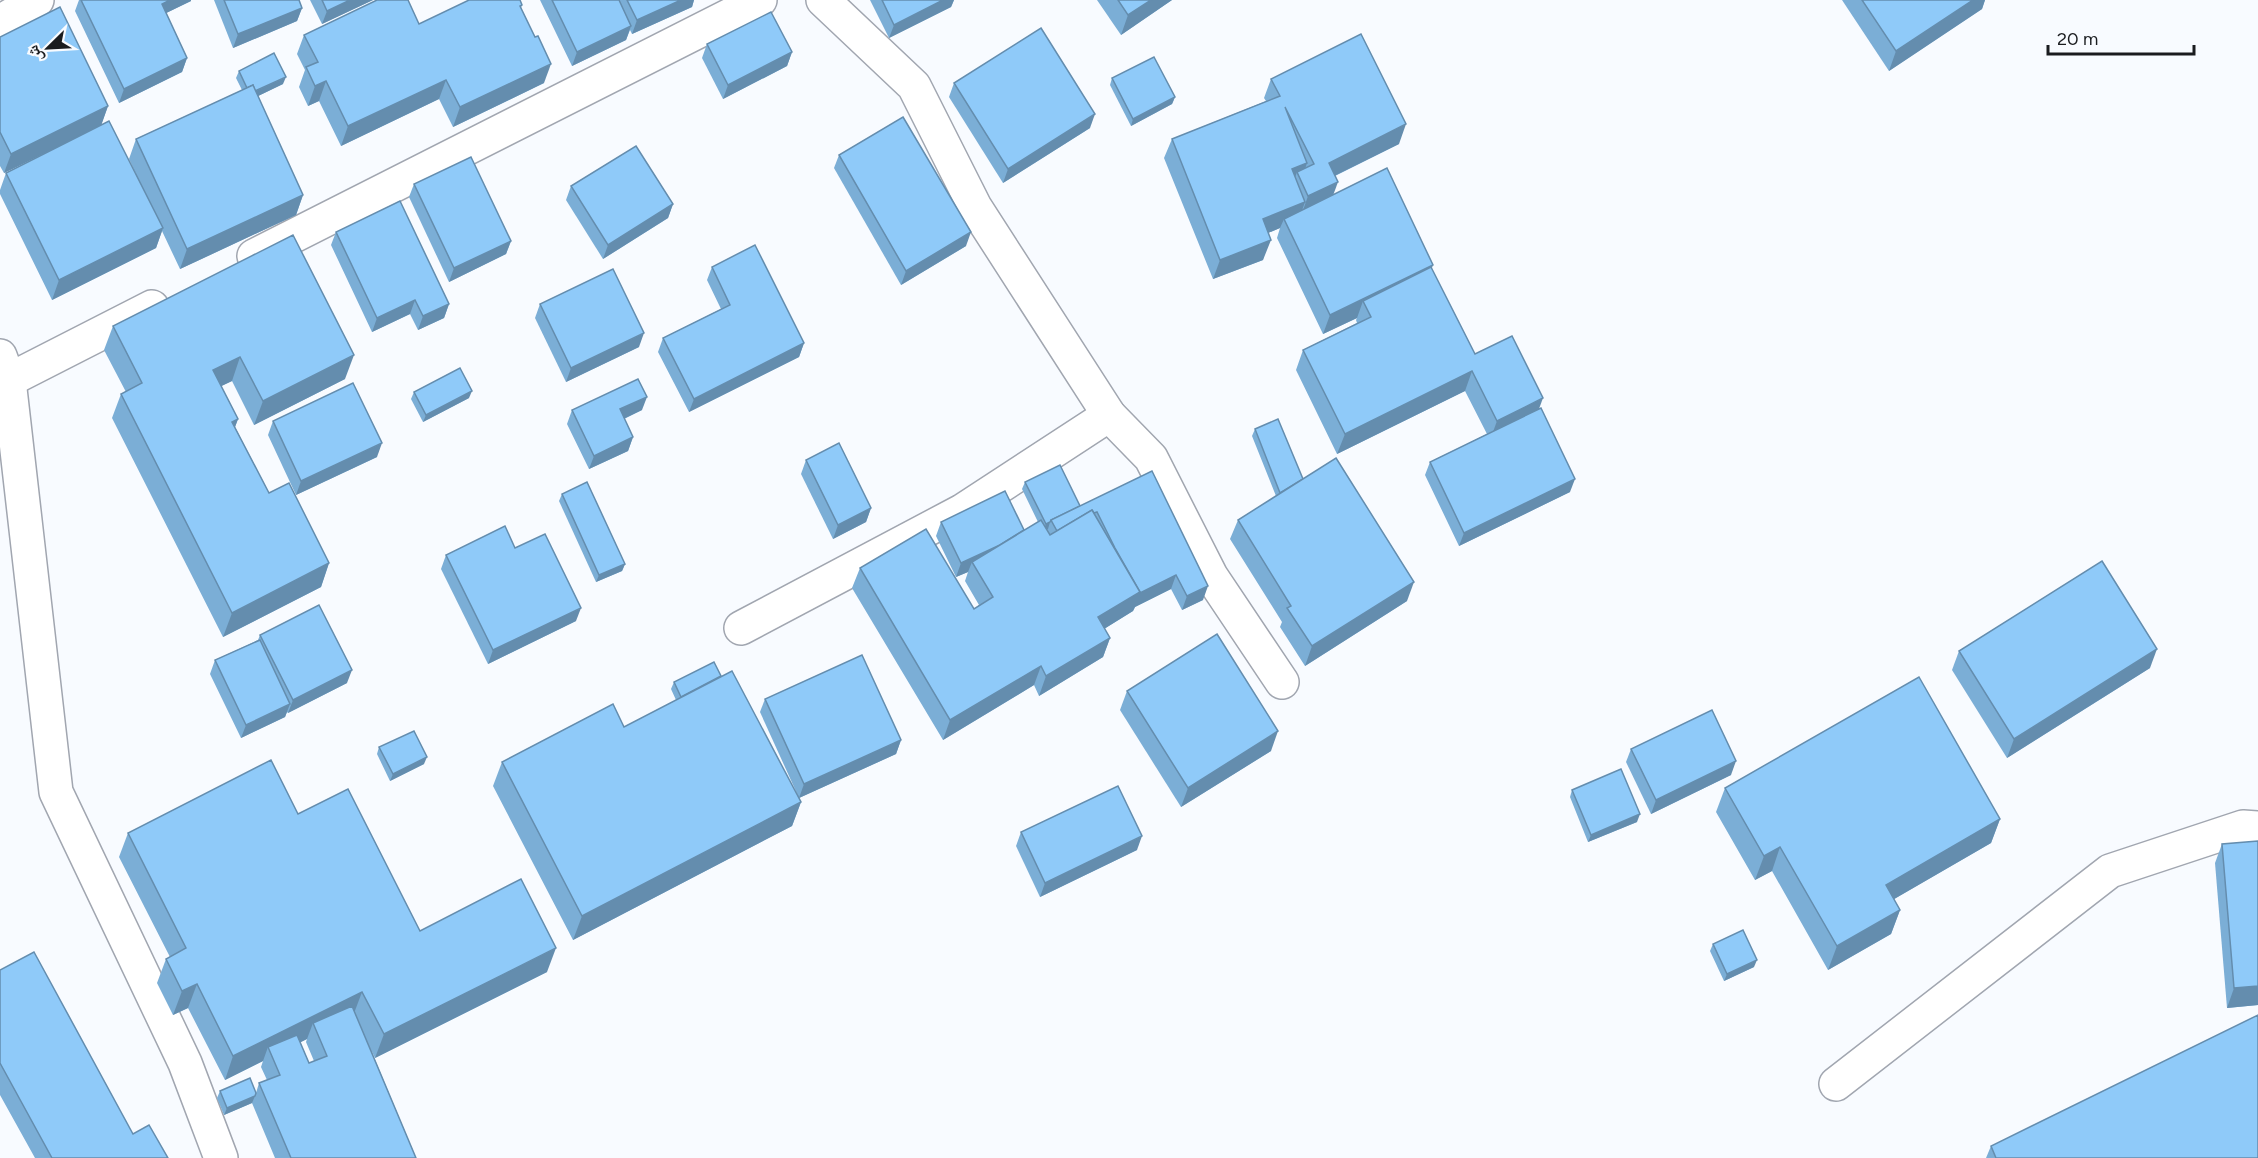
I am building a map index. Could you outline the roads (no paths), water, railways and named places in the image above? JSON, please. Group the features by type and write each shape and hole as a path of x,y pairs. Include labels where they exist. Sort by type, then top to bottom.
{"street":[{"path":"0,22 37,0"},
{"path":"231,267 760,0"},
{"path":"823,0 914,86 975,207 1109,415 1151,458 1211,576 1282,682"},
{"path":"178,294 4,368 56,792 185,1063 221,1158"},
{"path":"741,628 962,512 1109,415"},
{"path":"1836,1084 2110,871 2243,827 2258,828"}]}
